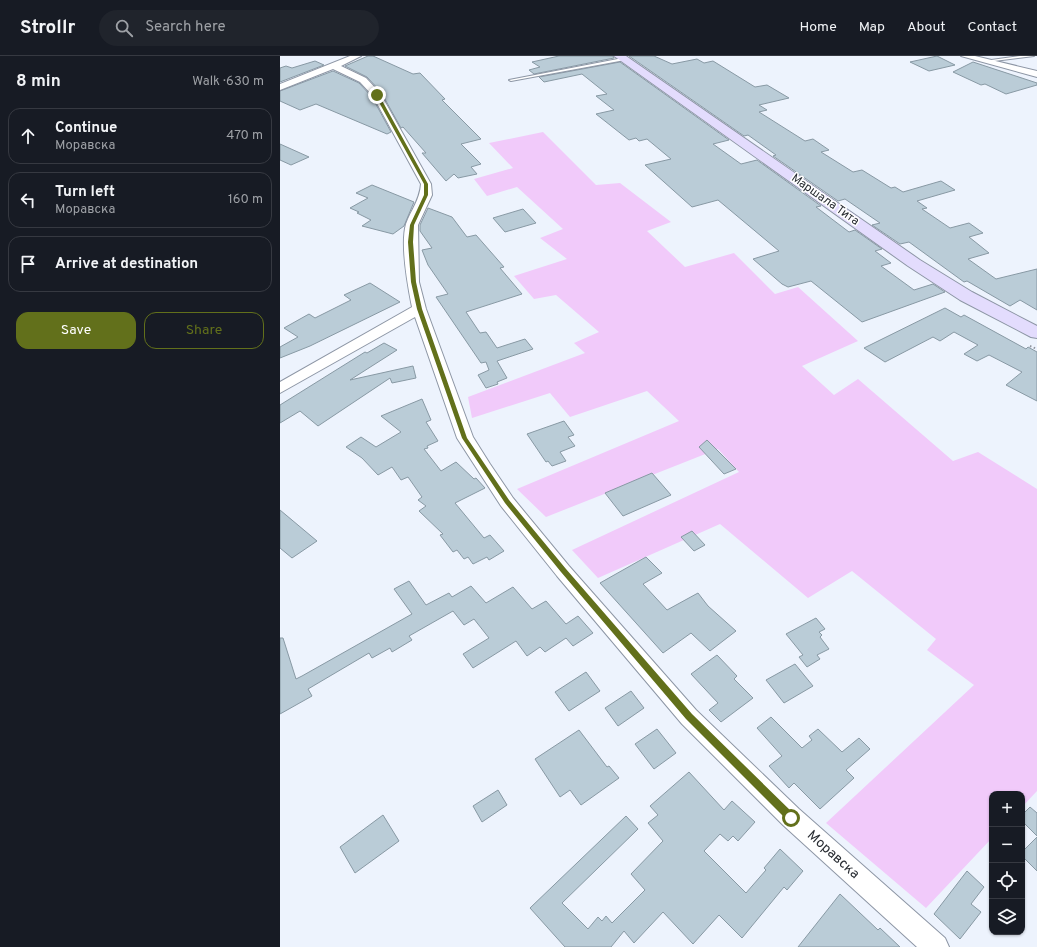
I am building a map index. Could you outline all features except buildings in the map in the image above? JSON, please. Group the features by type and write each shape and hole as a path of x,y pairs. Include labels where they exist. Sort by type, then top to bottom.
{"main road":[{"name":"Маршала Тита","path":"621,57 920,267 985,307 1037,333"}],"street":[{"path":"280,86 357,56"},
{"path":"965,56 1037,74"},
{"name":"Моравска","path":"334,65 363,80 377,95 426,184 426,195 412,225 410,242 413,282 420,309 465,438 484,468 516,513 689,717 791,818 936,947"},
{"path":"280,388 420,309"}],"lane":[{"path":"986,61 1032,56"},
{"path":"511,80 621,57"}],"shaded area":[{"path":"543,132 596,185 620,183 671,222 647,231 685,267 734,253 775,294 798,287 858,341 802,366 834,395 858,379 953,461 978,452 1037,489 1037,791 1025,804 1025,791 989,791 989,841 926,908 826,823 974,685 927,650 936,639 852,571 808,598 720,524 598,578 572,550 739,472 718,449 546,517 517,489 679,421 647,391 570,417 550,393 472,418 468,397 585,353 574,343 599,332 556,295 534,299 514,276 567,259 540,238 563,229 517,187 487,196 474,179 513,168 489,143"}],"route":[{"path":"377,95 422,174 426,184 426,195 412,225 410,242 413,282 420,309 465,438 507,502 689,717 791,818"}]}
